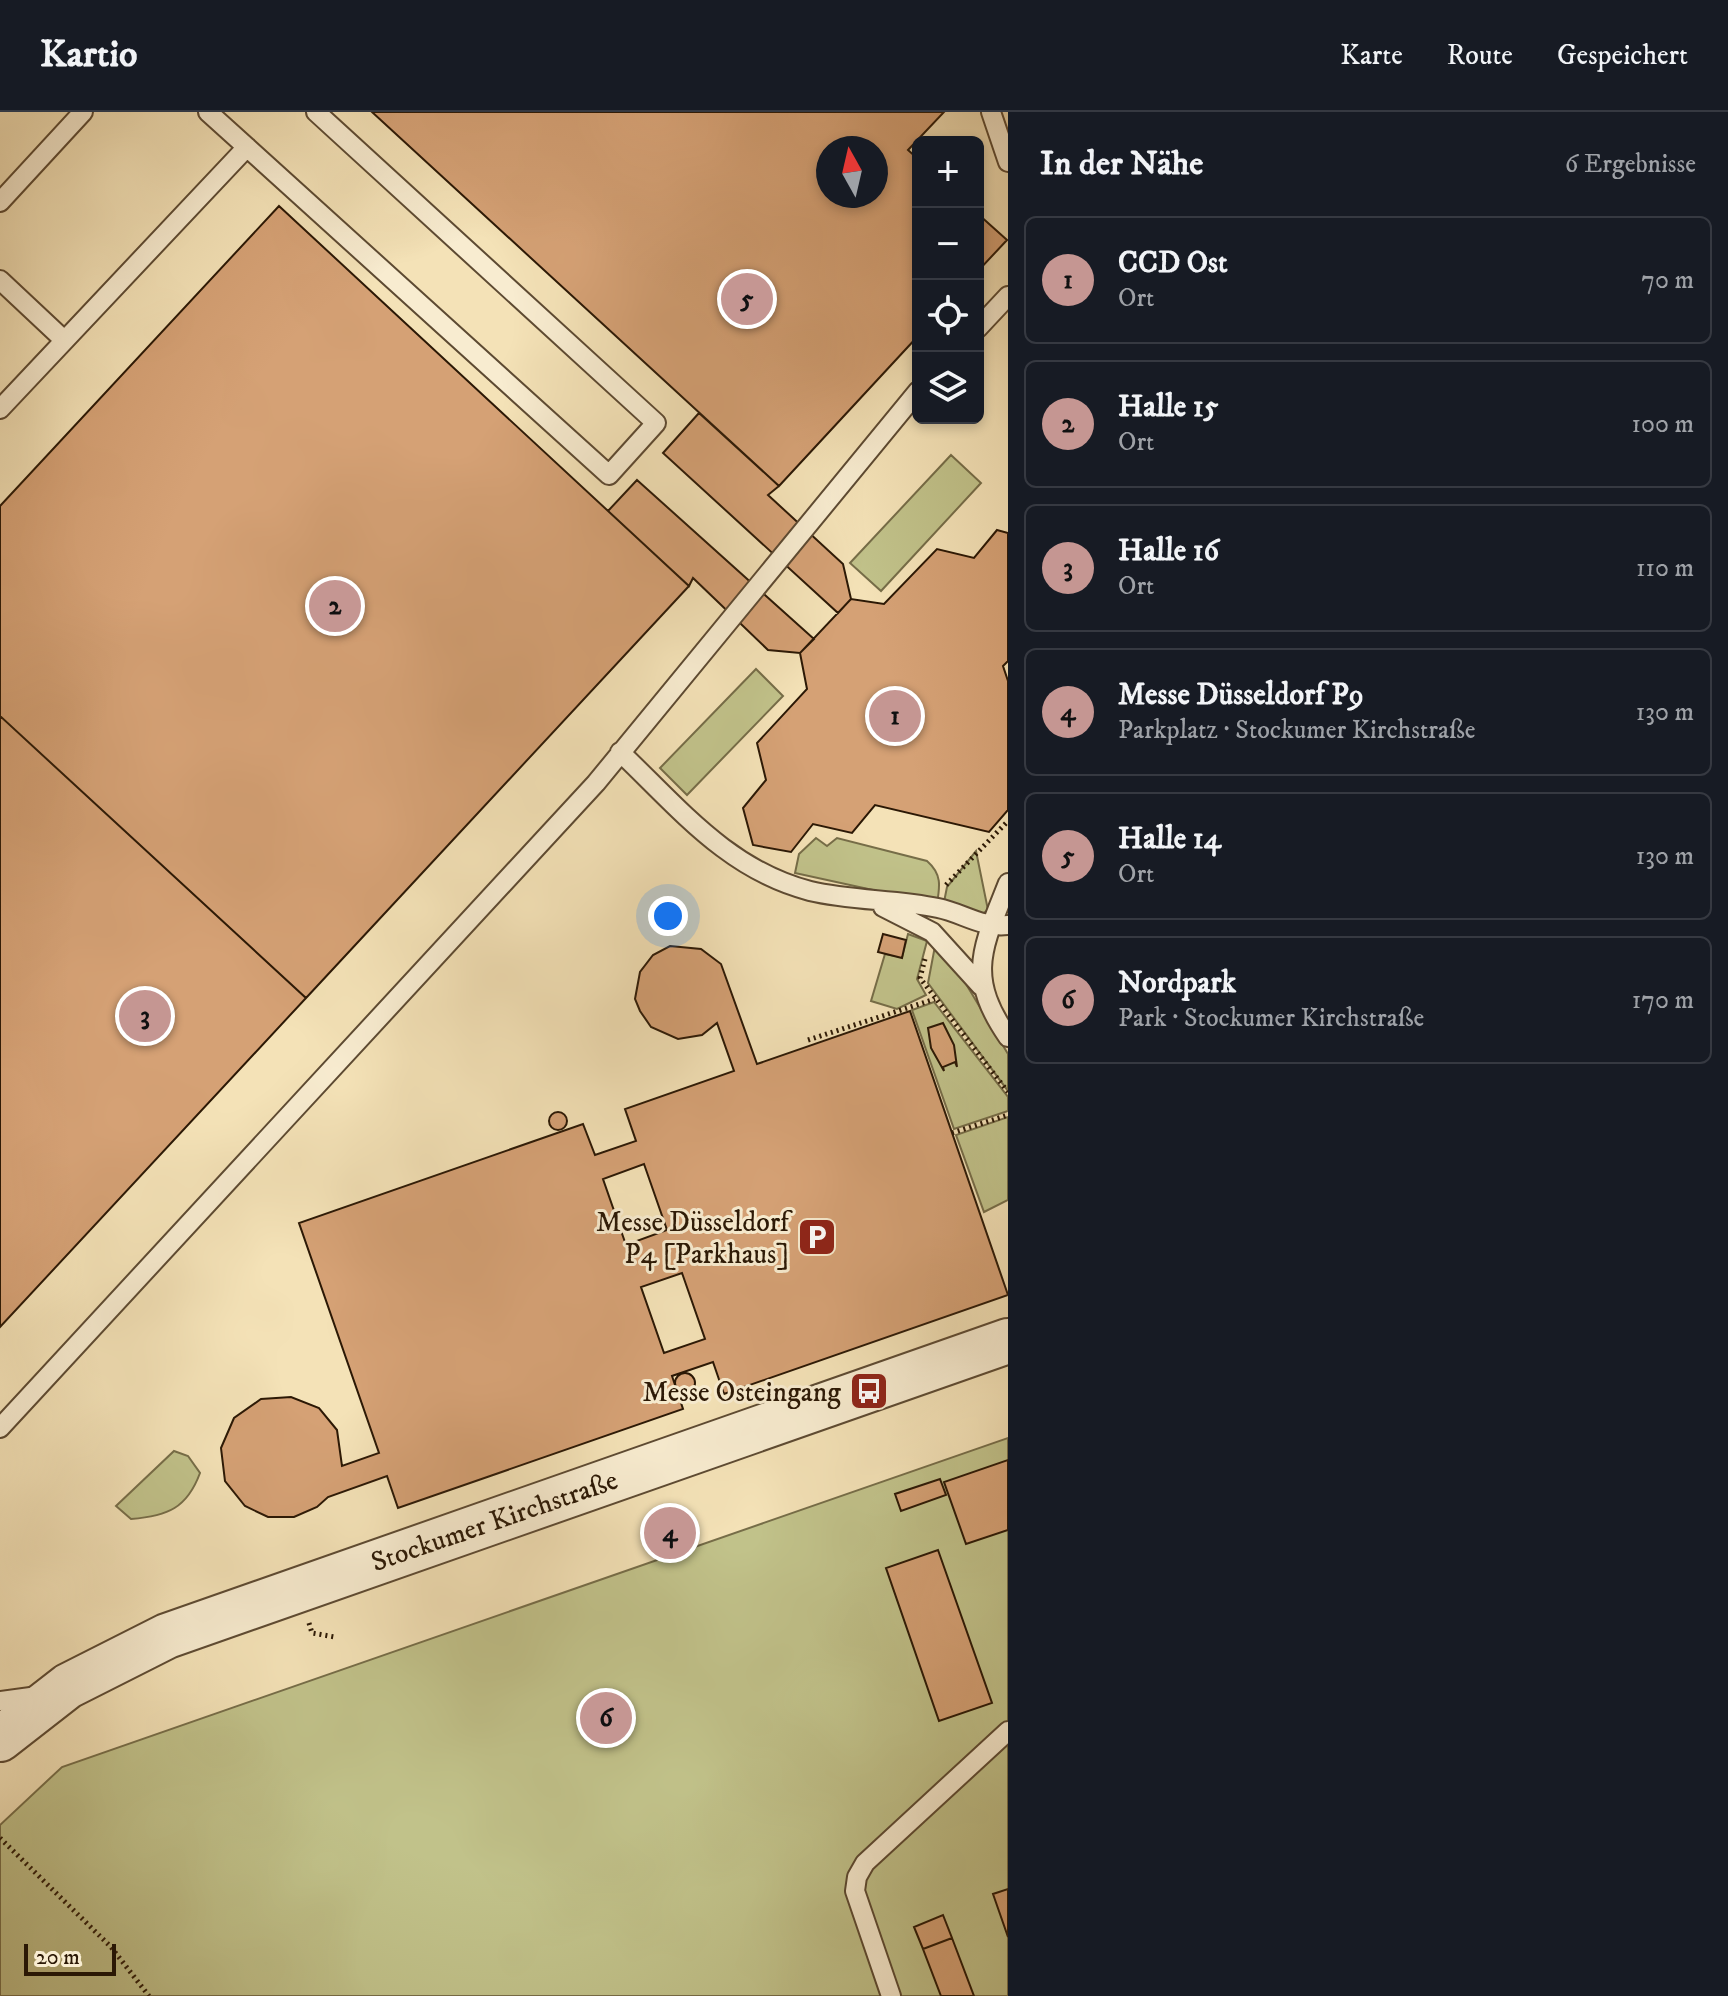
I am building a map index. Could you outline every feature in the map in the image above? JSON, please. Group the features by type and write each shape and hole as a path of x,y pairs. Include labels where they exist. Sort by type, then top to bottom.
{"street":[{"name":"Stockumer Kirchstraße","path":"0,1739 56,1693 167,1636 1008,1341"}],"lane":[{"path":"0,202 83,112"},
{"path":"208,112 609,475 656,423 316,112"},
{"path":"991,112 1008,162"},
{"path":"0,409 247,147"},
{"path":"0,280 64,340"},
{"path":"984,322 1008,296"},
{"path":"0,1428 596,783 912,398"},
{"path":"620,752 714,842 756,873 810,891 874,902 939,908 999,926"},
{"path":"981,986 984,946 999,926 1008,883"},
{"path":"874,902 932,932 981,986 1008,1037"},
{"path":"0,1701 56,1693"},
{"path":"891,1996 855,1891 857,1877 865,1863 1008,1731"}],"path":[{"path":"808,1040 935,999"},
{"path":"952,1133 1008,1115"},
{"path":"0,1838 111,1947 149,1996"}],"green space":[{"path":"951,455 981,483 881,591 850,563"},
{"path":"756,669 783,696 687,795 660,768"},
{"path":"816,838 827,846 837,838 927,861 939,881 937,904 795,873 799,854"},
{"path":"976,851 988,910 982,914 944,902 947,887"},
{"path":"908,934 927,941 917,979 926,995 897,1009 871,1001 885,954 902,957"},
{"path":"935,946 954,964 1008,1054 1008,1091 928,983"},
{"path":"934,1002 1008,1097 1008,1111 954,1129 912,1010"},
{"path":"1008,1117 1008,1200 984,1212 956,1135"},
{"path":"1008,1438 1008,1996 0,1996 0,1825 62,1767"},
{"path":"174,1451 188,1456 200,1473 189,1495 166,1512 131,1519 116,1506"}],"building":[{"path":"372,112 944,112 921,136 912,136 912,146 908,150 912,154 912,342 779,486"},
{"path":"279,206 689,586 306,998 0,716 0,506"},
{"path":"984,219 1007,240 984,265"},
{"path":"699,413 779,486 768,495 843,564 851,599 838,613 663,453"},
{"path":"637,480 814,639 800,653 768,650 693,578 689,586 608,511"},
{"path":"997,530 1008,533 1008,661 1003,666 1008,681 1008,810 989,832 875,805 852,833 813,824 791,852 753,845 743,808 766,780 757,743 807,689 800,653 851,599 884,604 937,549 974,558"},
{"path":"0,716 306,998 0,1327"},
{"path":"883,934 906,940 902,958 878,952"},
{"name":"Messe Düsseldorf P4 [Parkhaus]","path":"670,946 701,949 721,964 757,1064 910,1011 1008,1295 724,1394 713,1362 672,1376 683,1409 398,1508 387,1476 328,1497 317,1507 294,1517 268,1517 245,1506 225,1481 221,1448 234,1418 261,1399 291,1397 319,1408 337,1430 342,1466 379,1453 299,1223 583,1124 595,1155 636,1141 625,1109 734,1071 717,1023 702,1035 678,1039 651,1027 635,999 640,972 653,955","holes":["644,1164 667,1230 626,1245 603,1179","682,1273 705,1339 664,1353 641,1287"]},
{"path":"943,1023 954,1045 957,1067 955,1062 943,1067 944,1071 931,1048 928,1028"},
{"path":"558,1112 567,1121 558,1130 549,1121"},
{"path":"685,1373 692,1376 695,1383 692,1390 685,1393 678,1390 675,1383 678,1376"},
{"path":"1008,1460 1008,1530 966,1544 944,1482"},
{"path":"940,1479 946,1495 901,1511 895,1494"},
{"path":"938,1550 992,1703 939,1721 886,1568"},
{"path":"1008,1889 1008,1937 993,1894"},
{"path":"943,1915 952,1938 923,1949 914,1927"},
{"path":"952,1938 974,1996 941,1996 923,1949"}],"place":[{"name":"Halle 14","path":"747,299"},
{"name":"Halle 15","path":"335,606"},
{"name":"CCD Ost","path":"895,716"},
{"name":"Halle 16","path":"145,1016"},
{"name":"Messe Düsseldorf P4 [Parkhaus]","path":"817,1237"},
{"name":"Messe Osteingang","path":"869,1391"},
{"name":"Messe Düsseldorf P9","path":"670,1533"},
{"name":"Nordpark","path":"606,1718"}]}
